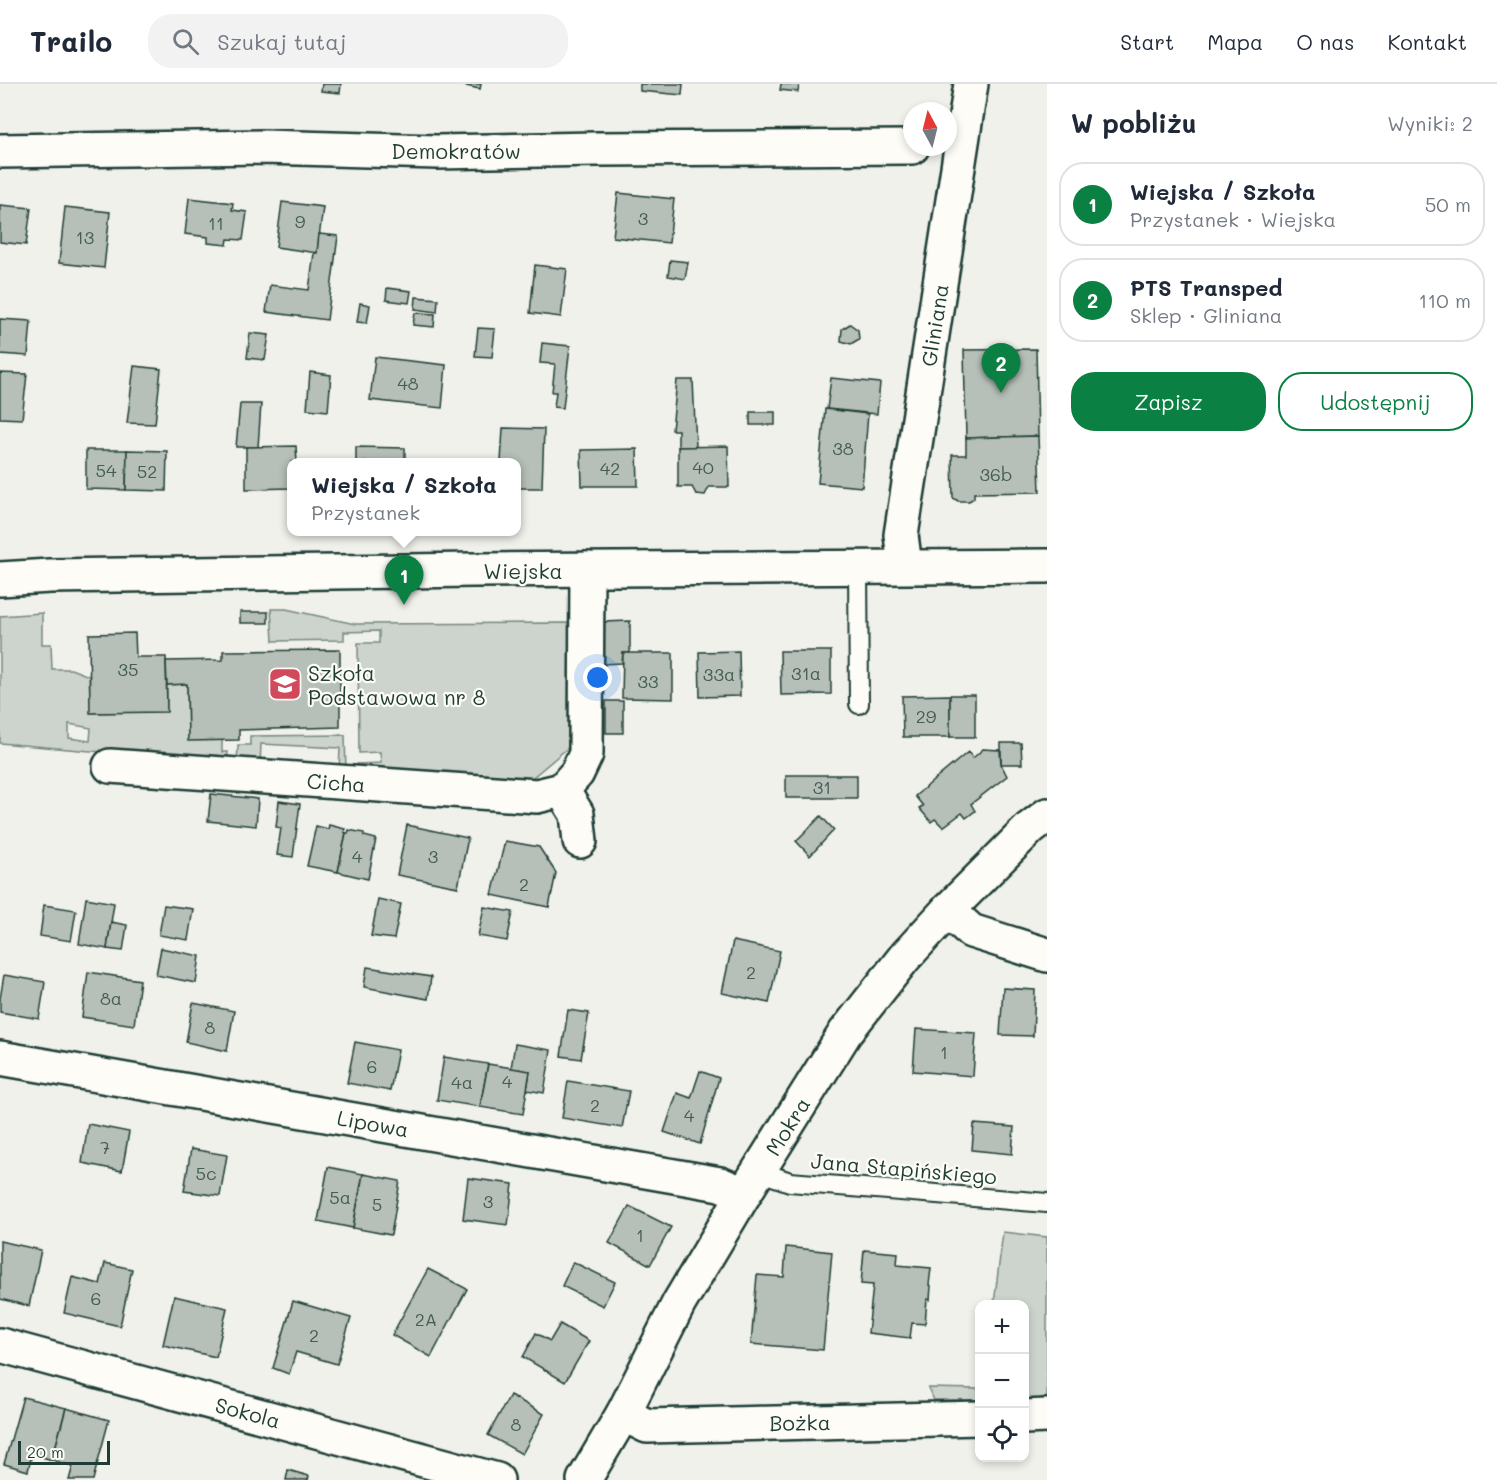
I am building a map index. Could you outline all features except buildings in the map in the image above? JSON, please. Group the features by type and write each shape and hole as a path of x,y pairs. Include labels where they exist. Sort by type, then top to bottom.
{"street":[{"name":"Gliniana","path":"957,119 971,84"},
{"name":"Demokratów","path":"0,151 263,147 437,152 903,147"},
{"name":"Gliniana","path":"904,566 901,535 944,156"},
{"name":"Wiejska","path":"0,579 50,576 587,569 1047,566"},
{"path":"580,841 577,814 562,790 577,773 586,754 587,569"},
{"name":"Cicha","path":"110,766 537,796 562,790"},
{"name":"Mokra","path":"584,1480 622,1414 680,1303 751,1183 845,1033 904,958 948,910 1022,836 1047,815"},
{"path":"948,910 971,931 1047,955"},
{"name":"Lipowa","path":"0,1058 720,1184 751,1183"},
{"name":"Sokola","path":"0,1345 497,1480"},
{"name":"Bożka","path":"622,1414 647,1426 975,1418"},
{"path":"1029,1417 1047,1416"}],"lane":[{"path":"858,566 859,704"},
{"name":"Jana Stapińskiego","path":"751,1183 790,1182 1047,1203"}],"shaded area":[{"path":"271,609 286,609 355,624 569,623 570,746 527,782 356,771 357,764 381,763 380,752 359,753 358,643 379,643 379,631 344,632 344,640 273,641"},
{"path":"42,613 42,644 51,644 52,669 71,669 89,676 91,713 167,711 167,685 187,684 188,740 222,740 222,752 228,752 227,763 0,743 0,616","holes":["69,724 91,728 90,741 69,738"]},
{"path":"345,735 346,771 339,770 340,748 261,744 260,765 237,763 238,745 250,745 250,736"},
{"path":"1003,1232 1047,1237 1047,1399 1029,1400 1029,1300 994,1300"},
{"path":"928,1388 975,1389 975,1400 934,1400"}],"place":[{"name":"PTS Transped","path":"1001,393"},
{"name":"Wiejska / Szkoła","path":"404,605"},
{"name":"Szkoła Podstawowa nr 8","path":"285,684"}]}
